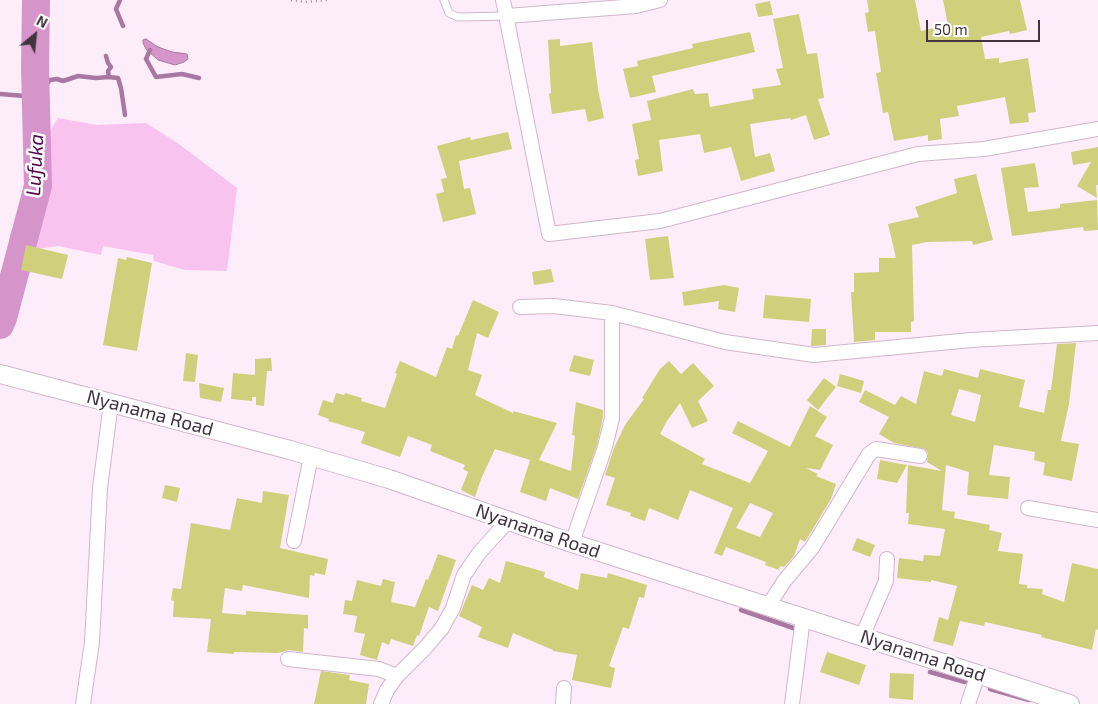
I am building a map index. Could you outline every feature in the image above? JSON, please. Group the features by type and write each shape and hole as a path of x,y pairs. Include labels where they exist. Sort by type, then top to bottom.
{"street":[{"path":"504,0 549,234 660,221 918,154 984,149 1098,129"},
{"path":"507,16 636,6 660,0"},
{"path":"520,307 554,306 612,313 726,342 814,355 971,340 1098,333"},
{"path":"572,543 605,447 612,418 612,313"},
{"name":"Nyanama Road","path":"0,374 311,456 389,480 572,543 1070,704"},
{"path":"83,704 92,642 100,488 111,403"},
{"path":"768,606 785,580 812,548 869,454 876,449 920,456"},
{"path":"294,540 311,456"},
{"path":"1028,508 1098,520"},
{"path":"381,704 387,690 397,676 426,648 442,628 453,608 464,575 479,553 508,521"},
{"path":"862,637 886,580 887,559"},
{"path":"792,704 804,618"},
{"path":"288,659 379,669 397,676"},
{"path":"968,704 978,674"},
{"path":"563,704 564,688"}],"lane":[{"path":"444,0 449,14 458,17 507,16"}],"path":[{"path":"291,0 305,2 328,0"}],"shaded area":[{"path":"146,39 158,47 172,52 187,54 188,59 175,65 158,60 146,49 143,40"},
{"path":"58,118 97,125 146,123 176,142 237,188 227,271 185,270 154,261 153,255 103,246 101,255 58,246 12,253 8,250 11,230 19,228 30,196 41,146"}],"building":[{"path":"867,0 915,0 921,31 948,25 943,0 1020,0 1027,30 1010,34 1009,31 981,37 985,59 999,58 999,63 1028,58 1036,112 1028,113 1029,122 1010,124 1005,97 957,106 959,116 940,119 942,139 928,141 928,135 894,141 888,112 883,113 876,73 881,72 875,31 868,32 865,13 869,12"},
{"path":"770,1 773,15 758,17 755,4"},
{"path":"799,14 807,54 817,53 824,98 818,99 830,135 814,140 806,115 791,120 790,118 750,124 755,157 770,153 775,171 741,181 731,147 704,153 700,134 659,140 663,171 638,176 635,160 639,159 632,124 651,120 647,101 693,89 695,94 708,93 710,107 754,99 752,89 781,85 776,69 783,68 773,19"},
{"path":"750,32 755,52 652,76 656,92 630,98 623,69 638,66 637,61 693,48 692,44"},
{"path":"560,39 560,46 592,42 604,118 588,122 585,109 552,114 549,94 551,93 548,40"},
{"path":"508,132 512,149 459,161 464,189 470,188 476,214 443,222 436,194 444,192 441,179 447,178 437,146 470,137 471,140"},
{"path":"1098,147 1097,198 1077,186 1091,162 1073,165 1071,152"},
{"path":"1035,163 1039,187 1024,188 1028,212 1060,208 1060,204 1097,200 1098,230 1084,231 1083,227 1012,236 1001,168"},
{"path":"976,174 993,240 973,245 972,241 927,242 912,245 914,321 911,322 911,332 875,332 875,340 854,342 851,292 854,292 854,273 879,272 879,258 896,258 888,224 919,217 915,207 957,193 954,179"},
{"path":"668,236 674,278 650,280 645,239"},
{"path":"26,245 68,255 62,279 21,270"},
{"path":"127,257 152,263 137,351 103,345 118,258 126,260"},
{"path":"551,269 554,282 534,285 532,272"},
{"path":"724,285 739,288 735,312 718,309 719,301 684,306 682,292"},
{"path":"765,295 811,299 809,322 763,318"},
{"path":"473,300 499,312 488,338 477,333 468,370 482,375 475,395 513,413 513,411 557,423 539,460 571,471 575,436 572,435 576,402 603,410 597,445 578,499 550,488 546,501 520,492 530,460 495,449 475,497 461,490 468,472 463,469 465,465 430,451 432,445 408,436 400,457 361,443 365,432 328,421 329,419 318,415 323,400 333,403 336,393 344,395 345,393 362,398 361,401 385,408 400,361 436,377 447,347 452,349 456,335 458,336"},
{"path":"812,329 826,329 826,345 811,346"},
{"path":"1076,343 1069,404 1061,441 1079,444 1072,481 1043,475 1045,463 1034,460 1035,452 994,445 989,475 1010,477 1008,499 967,495 969,472 946,465 942,510 955,512 954,518 990,525 989,530 1002,533 998,551 1023,554 1019,584 1027,585 1027,588 1043,589 1042,594 1064,602 1072,563 1098,569 1098,630 1096,629 1092,650 1041,637 1042,635 985,622 984,626 960,621 953,646 933,641 939,617 948,620 957,586 931,580 931,582 897,578 899,558 923,561 924,555 940,556 945,529 908,524 909,513 906,513 908,465 942,471 927,462 928,453 925,449 894,443 879,434 889,417 859,402 865,390 895,405 901,396 916,404 924,371 942,376 944,369 978,378 980,369 1025,380 1019,407 1044,413 1048,390 1051,390 1057,344","holes":["959,389 981,395 975,422 951,415"]},
{"path":"186,353 198,355 195,382 183,381"},
{"path":"574,355 594,360 590,376 569,371"},
{"path":"271,358 272,371 267,371 264,406 256,405 256,397 252,397 252,401 231,399 233,373 255,375 255,359"},
{"path":"669,361 681,374 693,363 714,386 698,401 708,421 692,428 680,403 660,434 705,459 702,464 750,483 768,451 732,433 738,421 790,447 810,406 827,417 815,436 833,445 820,470 806,468 818,474 816,476 836,484 831,499 805,542 800,539 794,556 784,567 780,566 779,570 765,565 766,562 726,547 722,556 714,553 733,508 690,490 678,520 649,508 645,521 630,516 631,513 606,505 615,478 605,475 614,448 625,425 644,399 642,398 660,369","holes":["750,503 773,513 760,537 736,528"]},
{"path":"840,374 864,381 861,393 837,386"},
{"path":"824,378 836,387 818,410 807,400"},
{"path":"199,383 224,388 221,402 200,398"},
{"path":"880,460 907,465 897,483 877,479"},
{"path":"165,485 180,488 177,502 162,498"},
{"path":"263,491 289,495 280,548 328,559 325,575 315,573 314,576 310,575 309,598 243,585 242,591 225,588 222,613 246,615 246,611 308,615 308,629 304,628 303,652 289,650 278,653 234,652 234,654 207,652 211,619 173,617 174,601 171,600 173,588 181,589 191,523 230,530 237,498 262,503"},
{"path":"857,538 875,545 870,557 852,550"},
{"path":"438,554 456,560 438,611 429,607 419,636 417,635 413,646 391,639 389,645 382,642 377,660 360,655 365,634 354,632 357,616 343,614 345,600 352,601 357,580 381,586 383,579 395,582 391,602 415,607"},
{"path":"506,561 545,572 544,577 578,590 581,573 607,578 608,573 647,585 644,598 639,597 629,629 623,627 609,666 615,668 611,688 572,680 577,655 553,651 513,633 508,648 478,637 482,627 459,616 472,585 483,590 489,578 500,583"},
{"path":"827,652 866,665 859,685 820,672"},
{"path":"321,671 350,675 349,680 369,684 366,704 314,704"},
{"path":"890,673 914,674 913,700 889,698"}],"waterway":[{"name":"Lufuka","path":"0,325 38,186 35,67 36,0"},
{"path":"120,0 116,9 123,26"},
{"path":"150,50 146,59 156,77 182,74 199,78"},
{"path":"36,91 45,86 50,80 57,79 63,81 78,76 109,77 108,71 111,67 106,56"},
{"path":"109,77 118,78 125,115"},
{"path":"0,94 25,96 36,100"},
{"path":"741,610 799,630"},
{"path":"930,672 965,682"},
{"path":"990,689 1029,700"}]}
